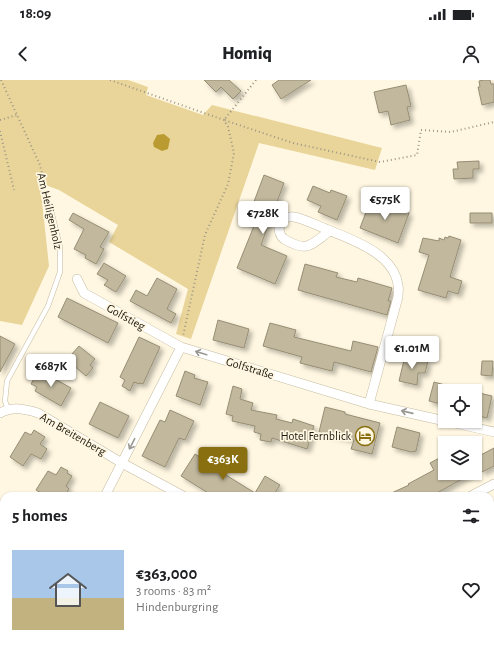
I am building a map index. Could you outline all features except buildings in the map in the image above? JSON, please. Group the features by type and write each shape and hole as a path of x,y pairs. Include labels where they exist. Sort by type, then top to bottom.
{"street":[{"path":"330,231 306,247 301,247 282,238 279,233 283,220 294,217 330,231 373,250 386,261 394,272 398,284 398,297 369,404"},
{"name":"Golfstieg","path":"77,279 84,294 181,347"},
{"name":"Golfstraße","path":"181,347 369,404 438,419"},
{"path":"107,492 181,347"},
{"name":"Am Breitenberg","path":"4,411 24,408 38,413 122,463 176,492"},
{"name":"Golfstraße","path":"477,428 494,432"},
{"path":"479,492 494,484"}],"lane":[{"name":"Am Heiligenholz","path":"4,411 7,381 48,306 60,272 60,247 50,206"}],"path":[{"name":"Am Heiligenholz","path":"1,80 40,164 50,206"},
{"path":"110,80 293,143 380,162 417,156 421,130 451,132 494,122"},
{"path":"224,120 256,80"},
{"path":"0,120 17,115"},
{"path":"181,347 190,297 204,235 228,184 234,153 228,127 224,120"},
{"path":"0,131 14,190"}],"shaded area":[{"path":"0,80 128,80 148,87 146,95 203,115 212,105 382,148 375,170 259,143 191,339 176,334 188,289 109,242 118,225 59,190 40,183 49,266 22,325 0,321"},
{"path":"164,134 170,139 168,149 162,151 154,147 153,143 157,135"}],"place":[{"name":"Hotel Fernblick","path":"365,436"}]}
